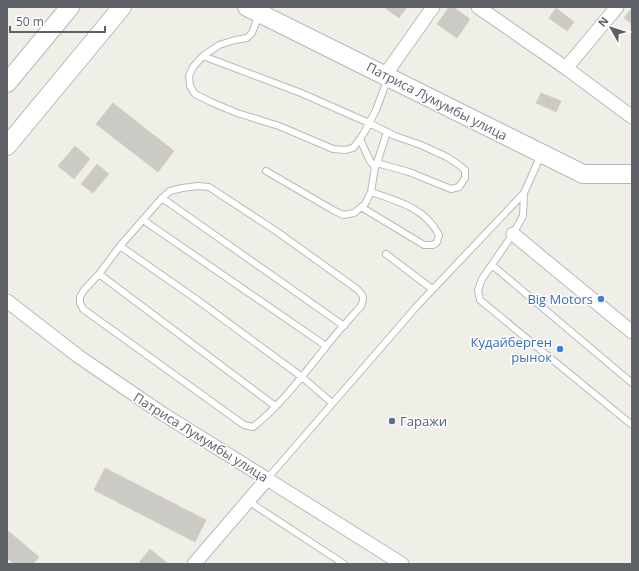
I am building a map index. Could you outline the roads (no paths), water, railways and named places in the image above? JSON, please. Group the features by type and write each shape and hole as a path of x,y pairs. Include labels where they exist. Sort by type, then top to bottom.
{"street":[{"path":"7,83 70,7"},
{"path":"7,146 122,7"},
{"path":"387,76 433,7"},
{"path":"478,7 566,68 632,118"},
{"path":"566,68 617,7"},
{"name":"Патриса Лумумбы улица","path":"253,10 584,174 632,174"},
{"path":"513,234 632,332"},
{"name":"Патриса Лумумбы улица","path":"7,301 78,356 163,414 402,564"},
{"path":"194,564 268,479"}],"lane":[{"path":"253,10 252,33 247,38 219,45 203,56 193,67 189,76 190,86 195,94 237,113 279,126 333,149 344,150 352,148 360,139 376,110 387,76"},
{"path":"203,56 301,93 446,157 465,170 465,178 459,187 451,189 409,172 384,165 376,165 370,161 360,139"},
{"path":"266,171 343,215 354,213 365,204 372,192 376,165 387,132"},
{"path":"268,479 332,403 432,289 524,193 542,154"},
{"path":"198,186 209,187 282,236 363,294 361,306 326,346 302,377 265,418 253,427 244,426 83,309 80,303 80,297 84,290 143,220 170,191 198,186"},
{"path":"361,207 424,245 433,245 437,242 439,235 422,214 400,201 372,192"},
{"path":"524,193 524,216 482,279 478,290 480,300 632,425"},
{"path":"162,198 344,326"},
{"path":"143,220 326,346"},
{"path":"120,246 196,299 302,377 332,403"},
{"path":"386,254 432,289"},
{"path":"492,265 632,383"},
{"path":"99,274 276,406"},
{"path":"248,501 344,564"}],"place":[{"name":"Big Motors","path":"601,299"},
{"name":"Кудайберген рынок","path":"560,349"},
{"name":"Гаражи","path":"392,421"}]}
